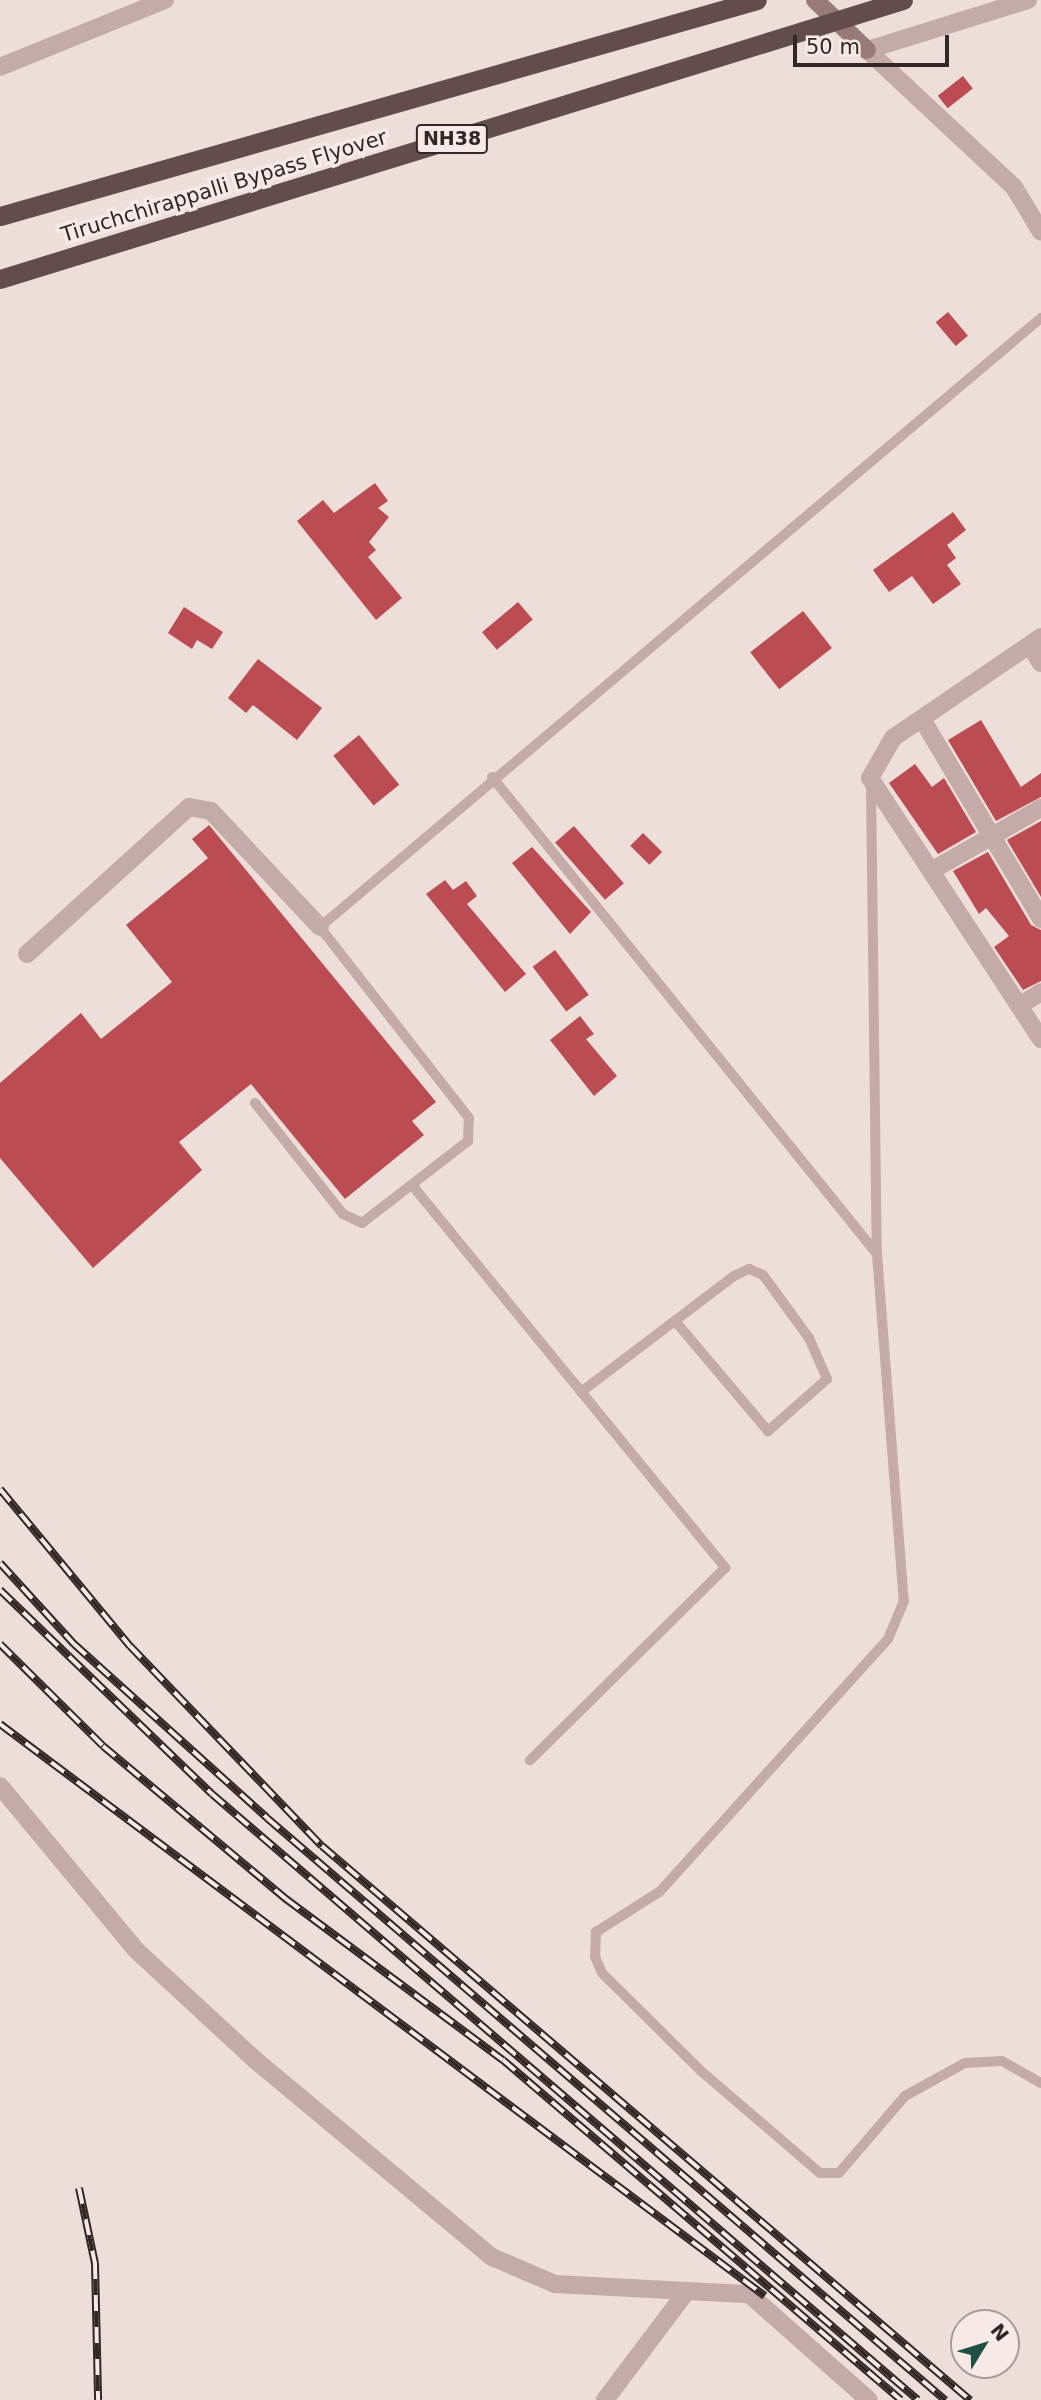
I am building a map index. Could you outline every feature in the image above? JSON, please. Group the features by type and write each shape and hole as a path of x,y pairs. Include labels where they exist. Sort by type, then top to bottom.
{"highway":[{"name":"Tiruchchirappalli Bypass Flyover","path":"0,216 757,0"},
{"name":"Tiruchchirappalli Bypass Flyover","path":"0,279 903,0"}],"main road":[{"path":"815,0 867,50"}],"street":[{"path":"0,67 164,0"},
{"path":"1028,0 867,50 1014,187 1041,232"},
{"path":"1041,663 1035,641 893,738 870,778 1041,1039"},
{"path":"922,719 1041,919"},
{"path":"27,954 189,807 211,811 320,927"},
{"path":"931,871 1041,808"},
{"path":"1019,1006 1041,992"},
{"path":"0,1786 136,1950 254,2059 492,2257 555,2284 749,2294 869,2400"},
{"path":"605,2400 686,2292"}],"lane":[{"path":"255,1103 343,1214 362,1223 468,1141 469,1118 320,927 492,777 1041,318"},
{"path":"492,777 877,1254"},
{"path":"870,778 877,1254 904,1601 888,1639 659,1892 597,1932 595,1957 602,1972 701,2071 820,2173 839,2173 905,2096 965,2063 1002,2061 1041,2083"},
{"path":"412,1185 724,1568 530,1760"},
{"path":"580,1392 734,1276 757,1270 809,1338 827,1379 768,1431 675,1321"}],"building":[{"path":"963,76 973,89 948,108 938,96"},
{"path":"948,312 968,336 956,346 936,322"},
{"path":"375,483 388,501 378,508 389,517 369,542 376,550 368,557 402,598 376,620 297,521 323,500 334,513"},
{"path":"953,512 966,530 947,545 956,558 947,565 961,584 933,604 912,576 889,592 873,570"},
{"path":"518,602 533,620 497,650 482,632"},
{"path":"184,607 223,632 212,649 197,640 192,649 168,633"},
{"path":"803,611 832,648 779,689 750,652"},
{"path":"258,659 322,708 297,740 253,705 246,713 228,698"},
{"path":"981,720 1021,787 1041,773 1041,797 996,821 948,740"},
{"path":"359,735 399,785 374,806 333,756"},
{"path":"915,764 932,787 944,778 976,832 938,854 889,783"},
{"path":"1041,821 1041,897 1007,840"},
{"path":"209,825 436,1102 412,1121 424,1135 345,1199 251,1084 179,1142 202,1170 93,1268 0,1158 0,1083 81,1013 101,1039 172,982 126,925 208,858 192,839"},
{"path":"574,826 624,883 605,900 555,842"},
{"path":"643,833 662,852 649,865 630,846"},
{"path":"532,847 591,912 570,934 512,863"},
{"path":"988,852 1031,925 1041,930 1041,981 1023,990 994,947 1009,936 986,908 979,914 953,871"},
{"path":"445,880 453,890 466,881 477,896 467,904 526,974 505,992 426,894"},
{"path":"555,950 589,995 566,1012 533,967"},
{"path":"580,1016 594,1034 586,1039 617,1076 594,1096 550,1040"}],"railway":[{"path":"0,1489 130,1646 322,1846 970,2400"},
{"path":"0,1563 74,1644 267,1818 945,2400"},
{"path":"0,1590 212,1794 918,2400"},
{"path":"0,1644 103,1746 286,1899 503,2060 901,2400"},
{"path":"0,1724 765,2296"},
{"path":"79,2188 95,2263 98,2400"}]}
